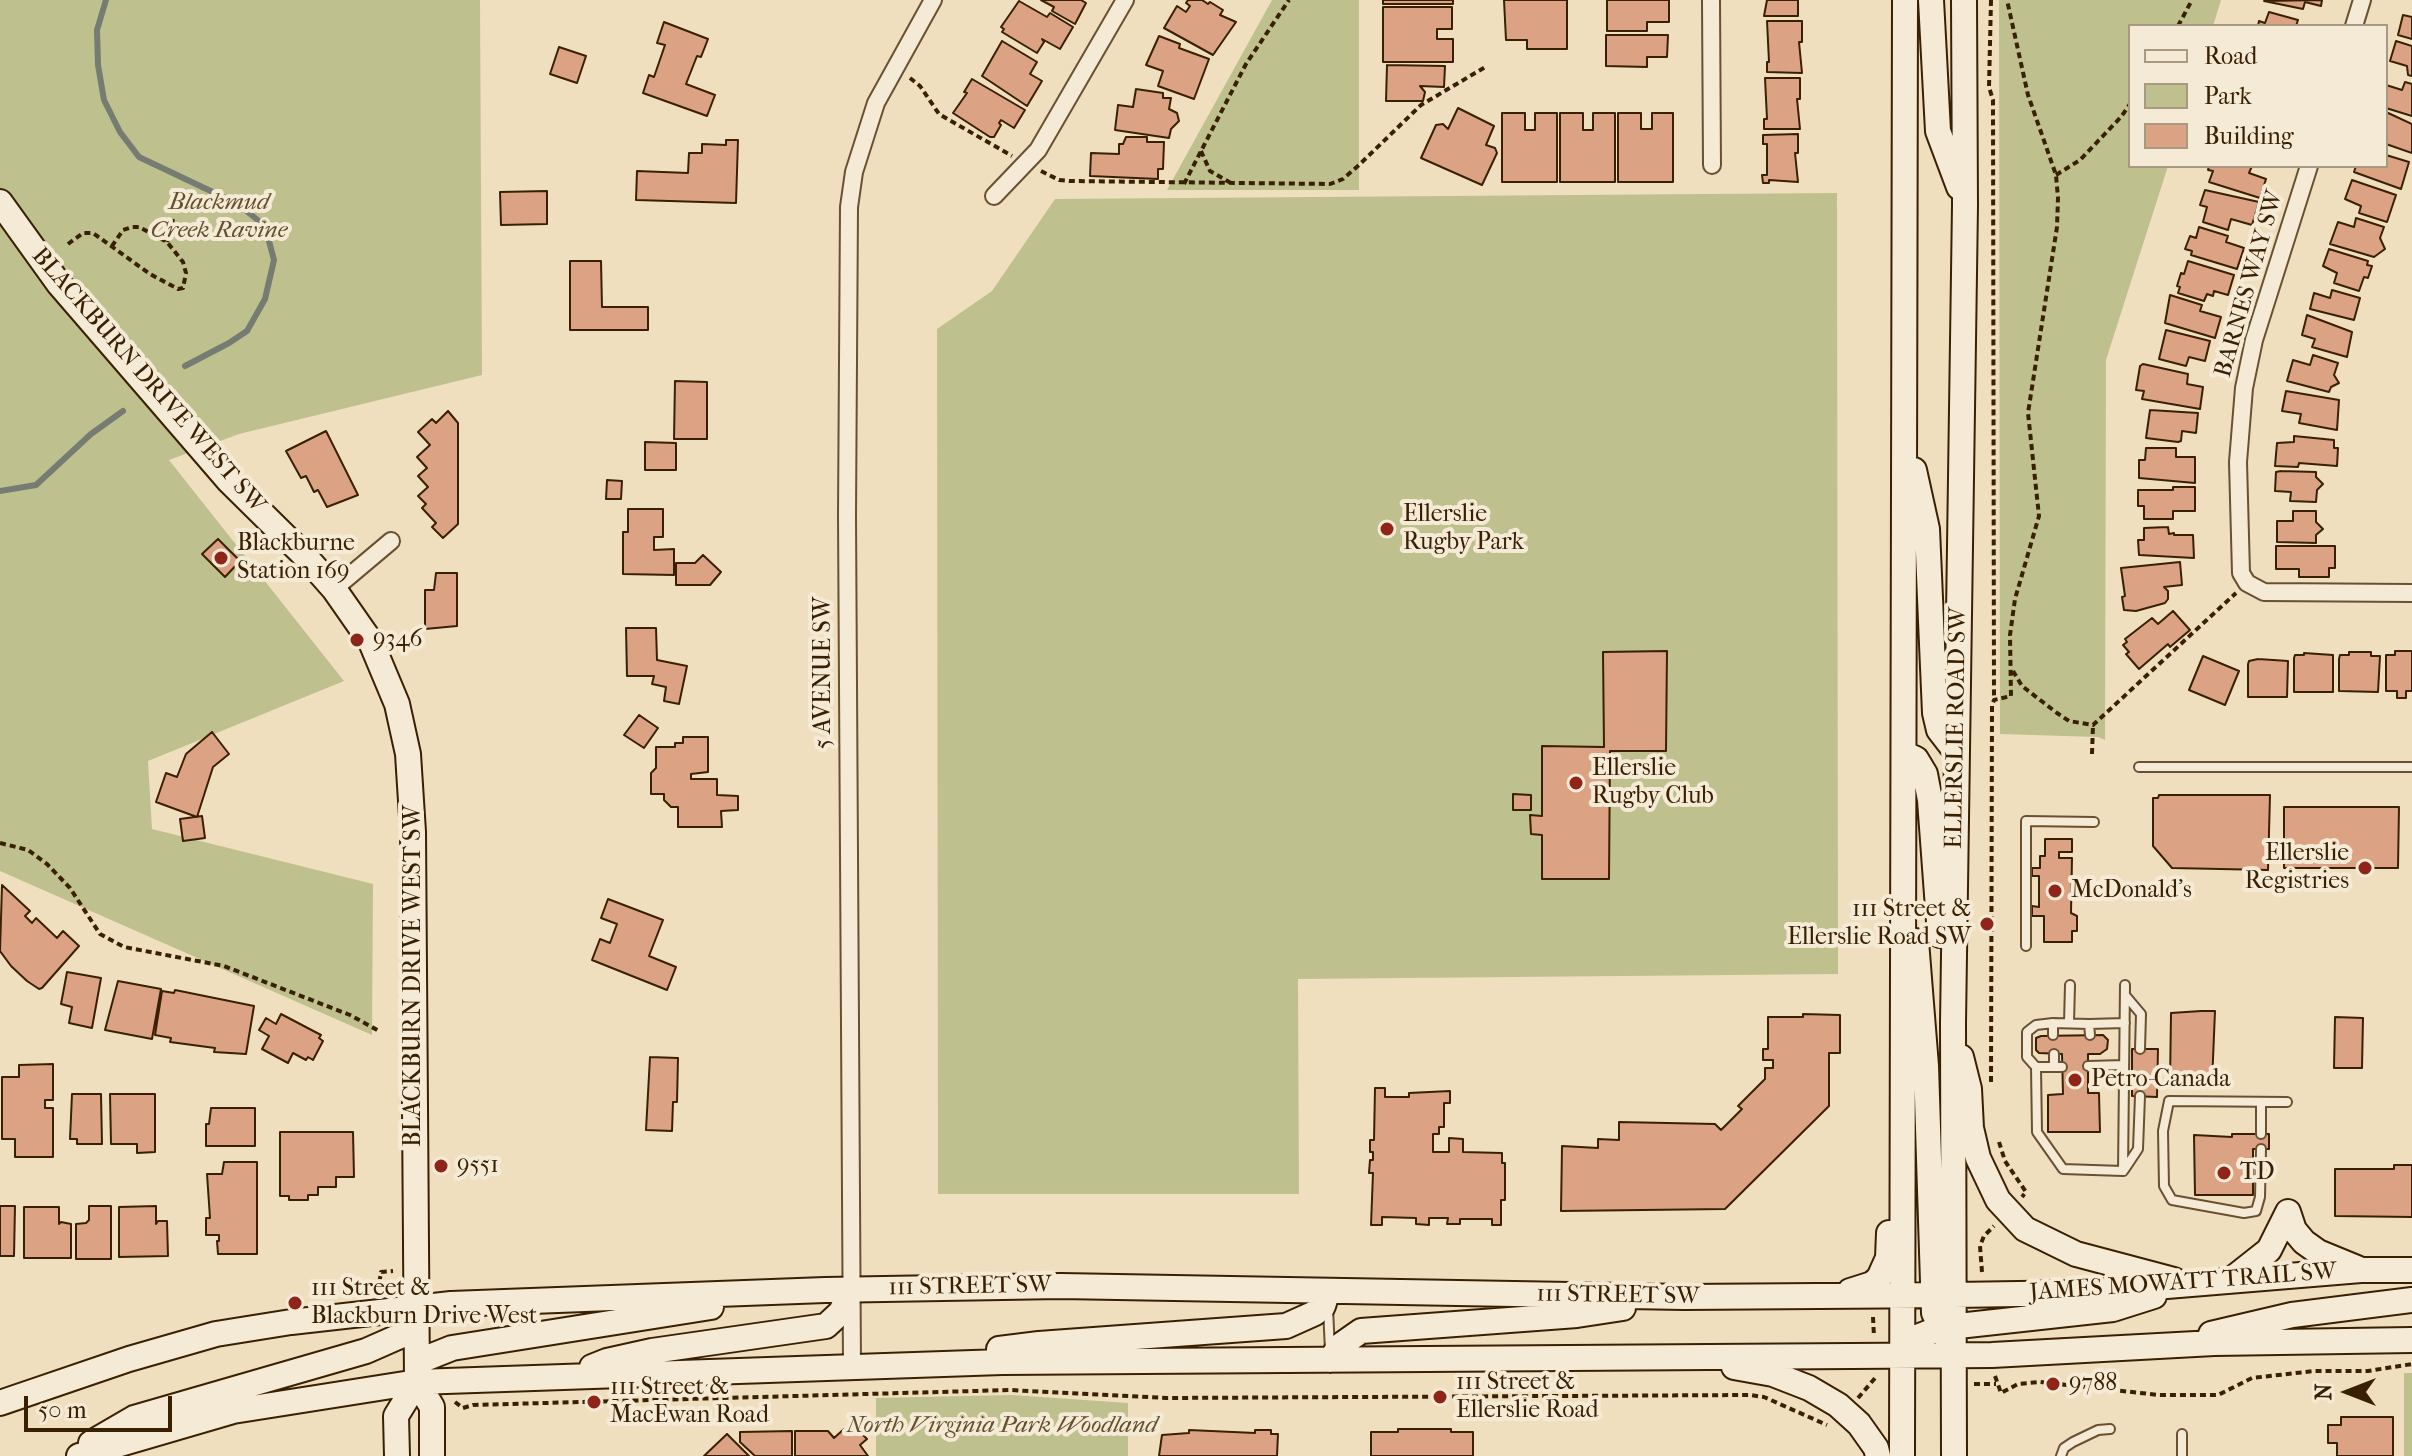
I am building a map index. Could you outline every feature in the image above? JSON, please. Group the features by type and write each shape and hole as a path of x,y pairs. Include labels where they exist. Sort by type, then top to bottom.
{"main road":[{"path":"1902,1456 1905,0"},
{"path":"1931,0 1938,131 1965,205"},
{"name":"ELLERSLIE ROAD SW","path":"1944,1295 1953,1023 1965,205 1964,0"},
{"name":"BLACKBURN DRIVE WEST SW","path":"0,202 42,263 74,302 229,481 334,589 371,642 397,704 408,754 413,832 417,1372"},
{"path":"1904,422 1927,529 1935,713 1939,730 1956,752"},
{"path":"1905,754 1916,759 1925,774 1930,800 1940,940 1953,984"},
{"path":"1835,1295 1872,1284 1879,1278 1888,1258 1895,924 1903,848"},
{"path":"1903,848 1921,983 1944,1295 1934,1313 1947,1327 1955,1354 1954,1456"},
{"path":"1953,1023 1969,1089 1971,1128 1978,1158 1998,1200 2008,1212 2025,1229 2076,1254 2188,1284"},
{"path":"2229,1281 2269,1250 2288,1212 2294,1230 2304,1242 2318,1252 2361,1270"},
{"name":"JAMES MOWATT TRAIL SW","path":"1944,1295 2082,1293 2361,1270 2412,1270"},
{"path":"1902,1355 1915,1338 1925,1332 2113,1309 2188,1284"},
{"name":"111 STREET SW","path":"0,1403 129,1359 216,1334 291,1322 416,1318 779,1292 1061,1286 1684,1297 1944,1295"},
{"path":"567,1376 607,1361 652,1351 826,1326 841,1312 851,1290"},
{"path":"397,1456 396,1416 417,1372 452,1348 707,1308 779,1292"},
{"path":"956,1363 979,1354 1039,1344 1286,1326 1315,1313 1323,1306 1327,1293"},
{"path":"1330,1360 1341,1345 1361,1331 1577,1315 1684,1297"},
{"path":"2174,1345 2266,1320 2412,1300"},
{"path":"68,1456 134,1418 366,1351 416,1318"},
{"path":"79,1456 233,1411 417,1372 567,1376 956,1363 1902,1355 2097,1351 2277,1341 2412,1340"},
{"path":"1669,1356 1773,1374 1809,1388 1838,1405 1859,1424 1878,1456"},
{"path":"417,1372 432,1407 432,1456"}],"street":[{"name":"5 AVENUE SW","path":"852,1365 847,515 849,221 854,172 876,103 933,0"},
{"path":"994,196 1038,150 1125,0"},
{"path":"1711,0 1712,165"},
{"path":"2355,24 2362,0"},
{"name":"BARNES WAY SW","path":"2247,583 2241,573 2238,533 2238,462 2244,388 2254,340 2308,168"},
{"path":"334,589 391,541"},
{"path":"2247,583 2264,592 2276,593 2412,593"}],"lane":[{"path":"2139,767 2412,767"},
{"path":"2026,946 2026,821 2094,822"},
{"path":"2069,1023 2070,985"},
{"path":"2123,1171 2125,990 2141,1014 2140,1049"},
{"path":"2053,1023 2053,1035"},
{"path":"2123,1171 2063,1169 2037,1132 2036,1067 2027,1057 2027,1032 2036,1025 2053,1023 2125,1023"},
{"path":"2089,1024 2090,1035"},
{"path":"2036,1067 2058,1067 2054,1054"},
{"path":"2091,1054 2089,1066 2124,1065"},
{"path":"2123,1171 2138,1149 2140,1096"},
{"path":"2261,1149 2260,1197 2256,1211 2244,1213 2172,1200 2164,1186 2163,1131 2169,1101 2287,1102"},
{"path":"2261,1102 2261,1134"},
{"path":"1327,1293 1330,1360"},
{"path":"2061,1456 2064,1448 2073,1442 2098,1430 2110,1429"},
{"path":"2182,1434 2182,1456"}],"path":[{"path":"1184,184 1246,64 1289,0"},
{"path":"1991,0 1994,700 1991,1088"},
{"path":"1994,700 2011,696 2010,635 2015,599 2039,516 2028,413 2057,227 2056,175 2028,95 2007,0"},
{"path":"2179,24 2192,0"},
{"path":"895,67 920,86 939,114 1059,180 1330,184 1343,179 1421,105 1487,66"},
{"path":"2056,175 2080,160 2108,133 2128,107"},
{"path":"1200,148 1210,171 1234,184"},
{"path":"167,242 173,219"},
{"path":"68,244 83,233 93,233 150,274 178,289 183,288 186,273 183,262 167,242 139,227 132,227 123,230 112,246"},
{"path":"2092,754 2093,725 2247,583"},
{"path":"2011,668 2022,686 2057,713 2069,721 2093,725"},
{"path":"0,843 28,850 47,864 70,888 100,934 124,947 224,966 350,1015 379,1031"},
{"path":"1995,1131 2005,1161 2026,1192 2015,1204"},
{"path":"1981,1264 1980,1246 1984,1236 2001,1219"},
{"path":"379,1285 381,1272 393,1271"},
{"path":"1996,1384 2001,1393 2018,1384 2040,1382 2159,1395 2218,1395 2252,1378 2314,1371 2368,1371 2412,1364"},
{"path":"1854,1403 1876,1378"},
{"path":"455,1402 463,1408 473,1405 1010,1390 1166,1398 1750,1395 1764,1397 1833,1428"}],"green space":[{"name":"Blackmud Creek Ravine","path":"0,0 480,0 482,375 239,434 169,460 344,681 148,761 152,829 373,884 372,1035 0,871"},
{"path":"1272,0 1359,0 1359,190 1167,190"},
{"path":"1999,0 2221,0 2214,24 2128,24 2128,168 2167,168 2106,360 2105,740 2098,737 2000,734"},
{"name":"Ellerslie Rugby Park","path":"1837,193 1838,974 1298,979 1299,1194 938,1194 937,329 992,291 1055,199"},
{"path":"2404,1373 2412,1373 2412,1456 2404,1456"},
{"name":"North Virginia Park Woodland","path":"1012,1395 1128,1403 1128,1456 876,1456 876,1398"}],"building":[{"path":"1041,0 1081,0 1086,3 1075,24 1052,11 1054,7"},
{"path":"1188,0 1210,2 1223,10 1220,15 1236,22 1213,55 1164,28 1177,6 1186,12 1190,6 1186,3"},
{"path":"1383,0 1453,0 1453,4 1383,4"},
{"path":"1504,0 1567,0 1567,49 1527,49 1527,40 1506,40"},
{"path":"1607,0 1669,0 1669,22 1647,22 1647,31 1607,31"},
{"path":"1767,0 1798,0 1798,16 1764,16"},
{"path":"2322,0 2321,6 2305,2 2303,9 2264,1"},
{"path":"1019,1 1047,17 1050,13 1073,27 1060,49 1042,39 1044,42 1037,53 1002,32 1004,29 1001,27"},
{"path":"1383,7 1452,7 1452,29 1437,29 1437,39 1453,39 1453,62 1383,62"},
{"path":"2269,12 2298,20 2297,24 2258,24 2259,21 2265,23"},
{"path":"2403,15 2412,17 2412,39 2398,35"},
{"path":"1767,21 1802,21 1802,42 1799,42 1802,73 1767,72"},
{"path":"664,22 708,39 701,57 697,56 686,84 715,95 707,116 643,93 649,75 654,77 665,45 657,43"},
{"path":"1606,35 1668,35 1667,57 1647,57 1647,67 1606,66"},
{"path":"1159,36 1180,44 1179,48 1209,59 1194,99 1158,86 1163,71 1146,65"},
{"path":"1002,41 1037,62 1030,74 1042,81 1027,106 982,76"},
{"path":"2396,41 2412,46 2412,76 2408,75 2407,66 2390,61"},
{"path":"559,47 586,56 577,83 550,74"},
{"path":"1387,65 1445,66 1444,87 1420,86 1425,92 1423,101 1386,101"},
{"path":"1765,78 1800,78 1800,99 1797,99 1800,129 1764,129 1764,119 1767,119"},
{"path":"972,79 1025,110 1014,128 1001,120 994,137 990,137 953,113 967,93 964,92"},
{"path":"2405,82 2412,84 2412,116 2388,109 2388,86 2402,90"},
{"path":"1136,89 1163,93 1163,98 1171,98 1169,109 1177,113 1179,121 1171,129 1169,138 1115,130 1118,105 1133,107"},
{"path":"1458,108 1494,126 1486,145 1495,148 1497,153 1482,185 1421,158 1436,125 1443,124 1448,129"},
{"path":"1502,113 1525,113 1525,130 1535,130 1535,113 1557,113 1557,182 1502,182"},
{"path":"1560,113 1583,113 1583,130 1593,130 1593,113 1615,113 1615,182 1560,182"},
{"path":"1618,113 1641,113 1641,129 1652,129 1652,113 1673,113 1673,182 1618,182"},
{"path":"2388,113 2412,124 2412,153 2388,145"},
{"path":"1798,134 1798,153 1795,153 1798,182 1769,180 1769,183 1763,183 1762,175 1767,175 1767,144 1763,144 1763,135"},
{"path":"1126,137 1147,137 1147,142 1164,142 1163,169 1158,169 1158,179 1090,176 1091,153 1119,154 1119,144 1123,144"},
{"path":"726,140 738,140 736,203 636,200 637,171 688,173 689,153 702,153 702,144 726,145"},
{"path":"2388,156 2409,162 2401,189 2354,172 2355,168 2388,168"},
{"path":"2251,168 2249,173 2266,179 2260,198 2209,182 2213,171 2208,170"},
{"path":"2352,180 2396,195 2387,222 2359,213 2361,206 2345,199"},
{"path":"2205,190 2259,202 2252,225 2231,219 2228,230 2203,222 2207,207 2200,205"},
{"path":"547,191 547,224 501,225 500,192"},
{"path":"2356,218 2384,227 2380,238 2385,249 2374,257 2330,244 2338,222 2354,227"},
{"path":"2199,227 2228,236 2226,242 2244,248 2237,269 2191,255 2192,251 2185,249 2190,236 2196,238"},
{"path":"2329,249 2368,261 2367,265 2372,266 2359,291 2334,283 2337,273 2323,266"},
{"path":"570,261 601,261 602,307 648,307 648,330 570,330"},
{"path":"2188,261 2234,275 2228,295 2214,291 2213,296 2207,294 2204,301 2178,293 2181,273 2184,274"},
{"path":"2332,290 2360,298 2354,320 2310,309 2314,293 2330,298"},
{"path":"2170,295 2202,305 2200,311 2221,317 2215,338 2165,323"},
{"path":"2307,315 2352,332 2347,357 2312,347 2315,339 2302,335"},
{"path":"2166,330 2210,341 2205,361 2189,357 2186,366 2159,359"},
{"path":"2313,355 2338,363 2334,375 2339,383 2329,392 2287,381 2293,360 2310,365"},
{"path":"2143,364 2188,374 2187,384 2203,387 2200,409 2142,399 2144,391 2136,390"},
{"path":"675,381 707,382 707,439 674,439"},
{"path":"2286,391 2339,400 2337,430 2299,423 2301,414 2282,411"},
{"path":"2150,410 2198,413 2196,433 2182,431 2181,441 2178,442 2146,438"},
{"path":"448,411 458,423 458,524 443,538 432,527 436,523 422,508 426,504 418,496 428,487 418,476 427,468 417,457 430,445 418,432 432,419 436,423"},
{"path":"326,431 358,495 327,507 306,476 301,478 286,451"},
{"path":"2294,436 2334,440 2334,448 2338,448 2337,466 2299,463 2298,467 2275,466 2277,443 2294,442"},
{"path":"645,442 676,443 676,470 645,470"},
{"path":"2146,448 2176,448 2176,457 2195,457 2195,483 2139,478 2139,460 2145,460"},
{"path":"2276,472 2316,472 2316,477 2323,484 2317,490 2316,502 2290,501 2291,492 2275,491"},
{"path":"607,480 622,481 621,499 606,499"},
{"path":"2173,487 2195,487 2195,511 2173,511 2173,519 2144,519 2144,506 2138,506 2138,490 2173,490"},
{"path":"628,509 663,509 663,537 654,537 654,550 674,549 674,575 623,574 623,532 628,532"},
{"path":"2293,511 2316,511 2316,522 2323,529 2316,535 2316,543 2277,542 2277,521 2293,521"},
{"path":"2168,527 2169,534 2193,535 2194,558 2139,555 2138,540 2144,540 2144,528"},
{"name":"Blackburne Station 169","path":"218,539 240,561 225,577 202,554"},
{"path":"2276,546 2335,546 2335,568 2329,568 2329,577 2299,577 2299,569 2276,569"},
{"path":"703,555 721,572 710,585 676,585 676,563 695,563"},
{"path":"2180,562 2182,585 2164,587 2168,591 2165,603 2136,611 2124,610 2121,568"},
{"path":"436,573 457,573 457,626 425,629 425,590 434,590"},
{"path":"2173,611 2190,630 2139,669 2126,654 2129,652 2123,645 2127,642 2125,639 2152,618 2158,624"},
{"path":"626,628 656,628 657,660 687,666 679,704 664,701 666,687 652,684 654,676 627,676"},
{"name":"Ellerslie Rugby Club","path":"1667,651 1666,751 1610,751 1609,879 1542,879 1542,835 1531,834 1530,815 1542,816 1542,746 1604,747 1603,652"},
{"path":"2395,651 2412,651 2412,691 2406,691 2406,698 2397,698 2397,691 2386,691 2386,655 2395,655"},
{"path":"2349,652 2371,652 2371,656 2380,656 2378,692 2339,691 2340,655 2349,655"},
{"path":"2304,653 2333,655 2333,692 2294,692 2294,658"},
{"path":"2203,656 2239,671 2225,705 2189,690"},
{"path":"2258,659 2288,661 2287,697 2248,697 2248,664"},
{"path":"639,715 658,728 644,748 624,735"},
{"path":"212,732 229,754 213,767 197,817 156,802 166,773 177,777 186,754"},
{"path":"683,737 708,737 708,772 691,774 691,779 717,779 717,795 738,796 738,810 721,811 722,827 678,827 678,807 671,807 664,800 664,794 651,794 656,747 675,747 675,743 683,743"},
{"path":"1513,794 1531,795 1531,810 1513,810"},
{"path":"2159,795 2270,795 2268,870 2172,868 2153,846 2153,798"},
{"path":"2284,807 2399,807 2398,868 2284,868"},
{"path":"202,816 205,838 183,841 180,819"},
{"name":"McDonald's","path":"2045,839 2072,839 2072,852 2059,852 2059,858 2072,858 2071,913 2077,916 2077,931 2072,931 2072,942 2044,942 2044,916 2032,916 2032,906 2039,907 2039,876 2032,876 2032,868 2040,868 2040,856 2045,856"},
{"path":"2,885 30,911 25,916 32,923 36,918 57,938 63,931 79,946 42,988 27,981 0,951"},
{"path":"608,899 663,920 649,956 676,967 667,990 592,960 600,939 610,943 617,924 601,918"},
{"path":"67,972 101,978 92,1028 69,1023 72,1007 61,1004"},
{"path":"118,981 161,989 152,1039 105,1030"},
{"path":"175,990 254,1006 246,1054 214,1052 215,1048 170,1042 171,1038 155,1035 162,991 174,993"},
{"path":"2215,1011 2212,1083 2170,1083 2171,1013"},
{"path":"281,1014 321,1035 319,1038 323,1041 313,1060 293,1053 288,1063 262,1049 269,1036 259,1030 266,1018 276,1024"},
{"path":"1803,1014 1840,1015 1840,1053 1829,1053 1829,1106 1725,1209 1561,1211 1562,1146 1598,1148 1598,1139 1619,1140 1619,1122 1715,1124 1721,1130 1742,1109 1738,1106 1765,1079 1765,1068 1773,1068 1773,1060 1763,1060 1763,1049 1768,1049 1768,1017 1803,1017"},
{"path":"2335,1017 2363,1018 2362,1068 2334,1068"},
{"name":"Petro-Canada","path":"2103,1035 2108,1040 2107,1049 2100,1054 2088,1054 2088,1093 2099,1093 2100,1132 2048,1132 2048,1095 2063,1094 2062,1054 2039,1053 2036,1038"},
{"path":"2132,1049 2158,1049 2157,1097 2132,1096"},
{"path":"650,1057 678,1058 677,1102 673,1102 672,1131 646,1130"},
{"path":"53,1064 53,1100 45,1100 45,1108 53,1108 53,1157 15,1157 15,1139 2,1139 2,1077 19,1077 19,1065"},
{"path":"1375,1088 1385,1088 1385,1097 1450,1091 1450,1103 1444,1103 1444,1127 1439,1127 1439,1134 1433,1134 1433,1152 1449,1152 1449,1138 1463,1139 1463,1152 1502,1153 1505,1200 1501,1200 1501,1225 1492,1225 1492,1219 1460,1219 1460,1224 1447,1224 1448,1218 1429,1218 1429,1225 1416,1224 1416,1218 1382,1217 1382,1225 1371,1225 1373,1173 1369,1173 1370,1160 1373,1160 1370,1140 1374,1140"},
{"path":"72,1094 101,1094 102,1144 77,1144 77,1139 70,1139"},
{"path":"110,1094 155,1094 155,1152 137,1153 137,1144 111,1144"},
{"path":"211,1108 255,1108 255,1146 206,1146 206,1124 209,1124"},
{"path":"280,1132 353,1132 354,1177 336,1177 336,1187 318,1187 318,1195 308,1195 308,1200 289,1200 289,1196 280,1196"},
{"name":"TD","path":"2232,1134 2269,1134 2269,1149 2253,1149 2253,1195 2195,1195 2194,1135 2232,1137"},
{"path":"224,1162 257,1162 257,1254 218,1254 219,1235 206,1235 206,1218 210,1218 207,1174 222,1174"},
{"path":"2394,1165 2412,1165 2412,1217 2335,1216 2335,1169 2394,1169"},
{"path":"0,1206 15,1206 14,1256 0,1256"},
{"path":"89,1206 111,1206 111,1259 76,1259 76,1224 89,1220"},
{"path":"156,1206 156,1224 167,1221 168,1256 119,1257 119,1207"},
{"path":"24,1207 59,1207 59,1224 71,1224 71,1258 24,1258"},
{"path":"2341,1417 2393,1417 2393,1456 2337,1456 2337,1443 2328,1443 2328,1425 2341,1425"},
{"path":"855,1427 867,1439 860,1445 868,1456 795,1456 795,1431 828,1431 834,1438 844,1429 848,1434"},
{"path":"1398,1429 1473,1432 1473,1456 1371,1456 1371,1432 1398,1432"},
{"path":"1189,1430 1255,1433 1255,1430 1271,1430 1271,1434 1278,1434 1277,1456 1159,1456 1162,1435 1189,1433"},
{"path":"792,1431 792,1456 755,1456 740,1442 740,1432"},
{"path":"727,1434 749,1456 704,1456"}],"waterway":[{"path":"106,0 97,30 98,65 104,100 120,132 139,157 238,204 265,226 274,260 265,299 247,331 185,366"},
{"path":"0,491 36,485 91,434 123,411"}],"place":[{"name":"Ellerslie Rugby Park","path":"1387,529"},
{"name":"Blackburne Station 169","path":"221,558"},
{"name":"9346","path":"357,640"},
{"name":"Ellerslie Rugby Club","path":"1576,783"},
{"name":"Ellerslie Registries","path":"2365,868"},
{"name":"McDonald's","path":"2055,891"},
{"name":"111 Street & Ellerslie Road SW","path":"1987,924"},
{"name":"Petro-Canada","path":"2075,1080"},
{"name":"9551","path":"441,1166"},
{"name":"TD","path":"2224,1173"},
{"name":"111 Street & Blackburn Drive West","path":"295,1303"},
{"name":"9788","path":"2053,1384"},
{"name":"111 Street & Ellerslie Road","path":"1440,1397"},
{"name":"111 Street & MacEwan Road","path":"594,1402"}]}
